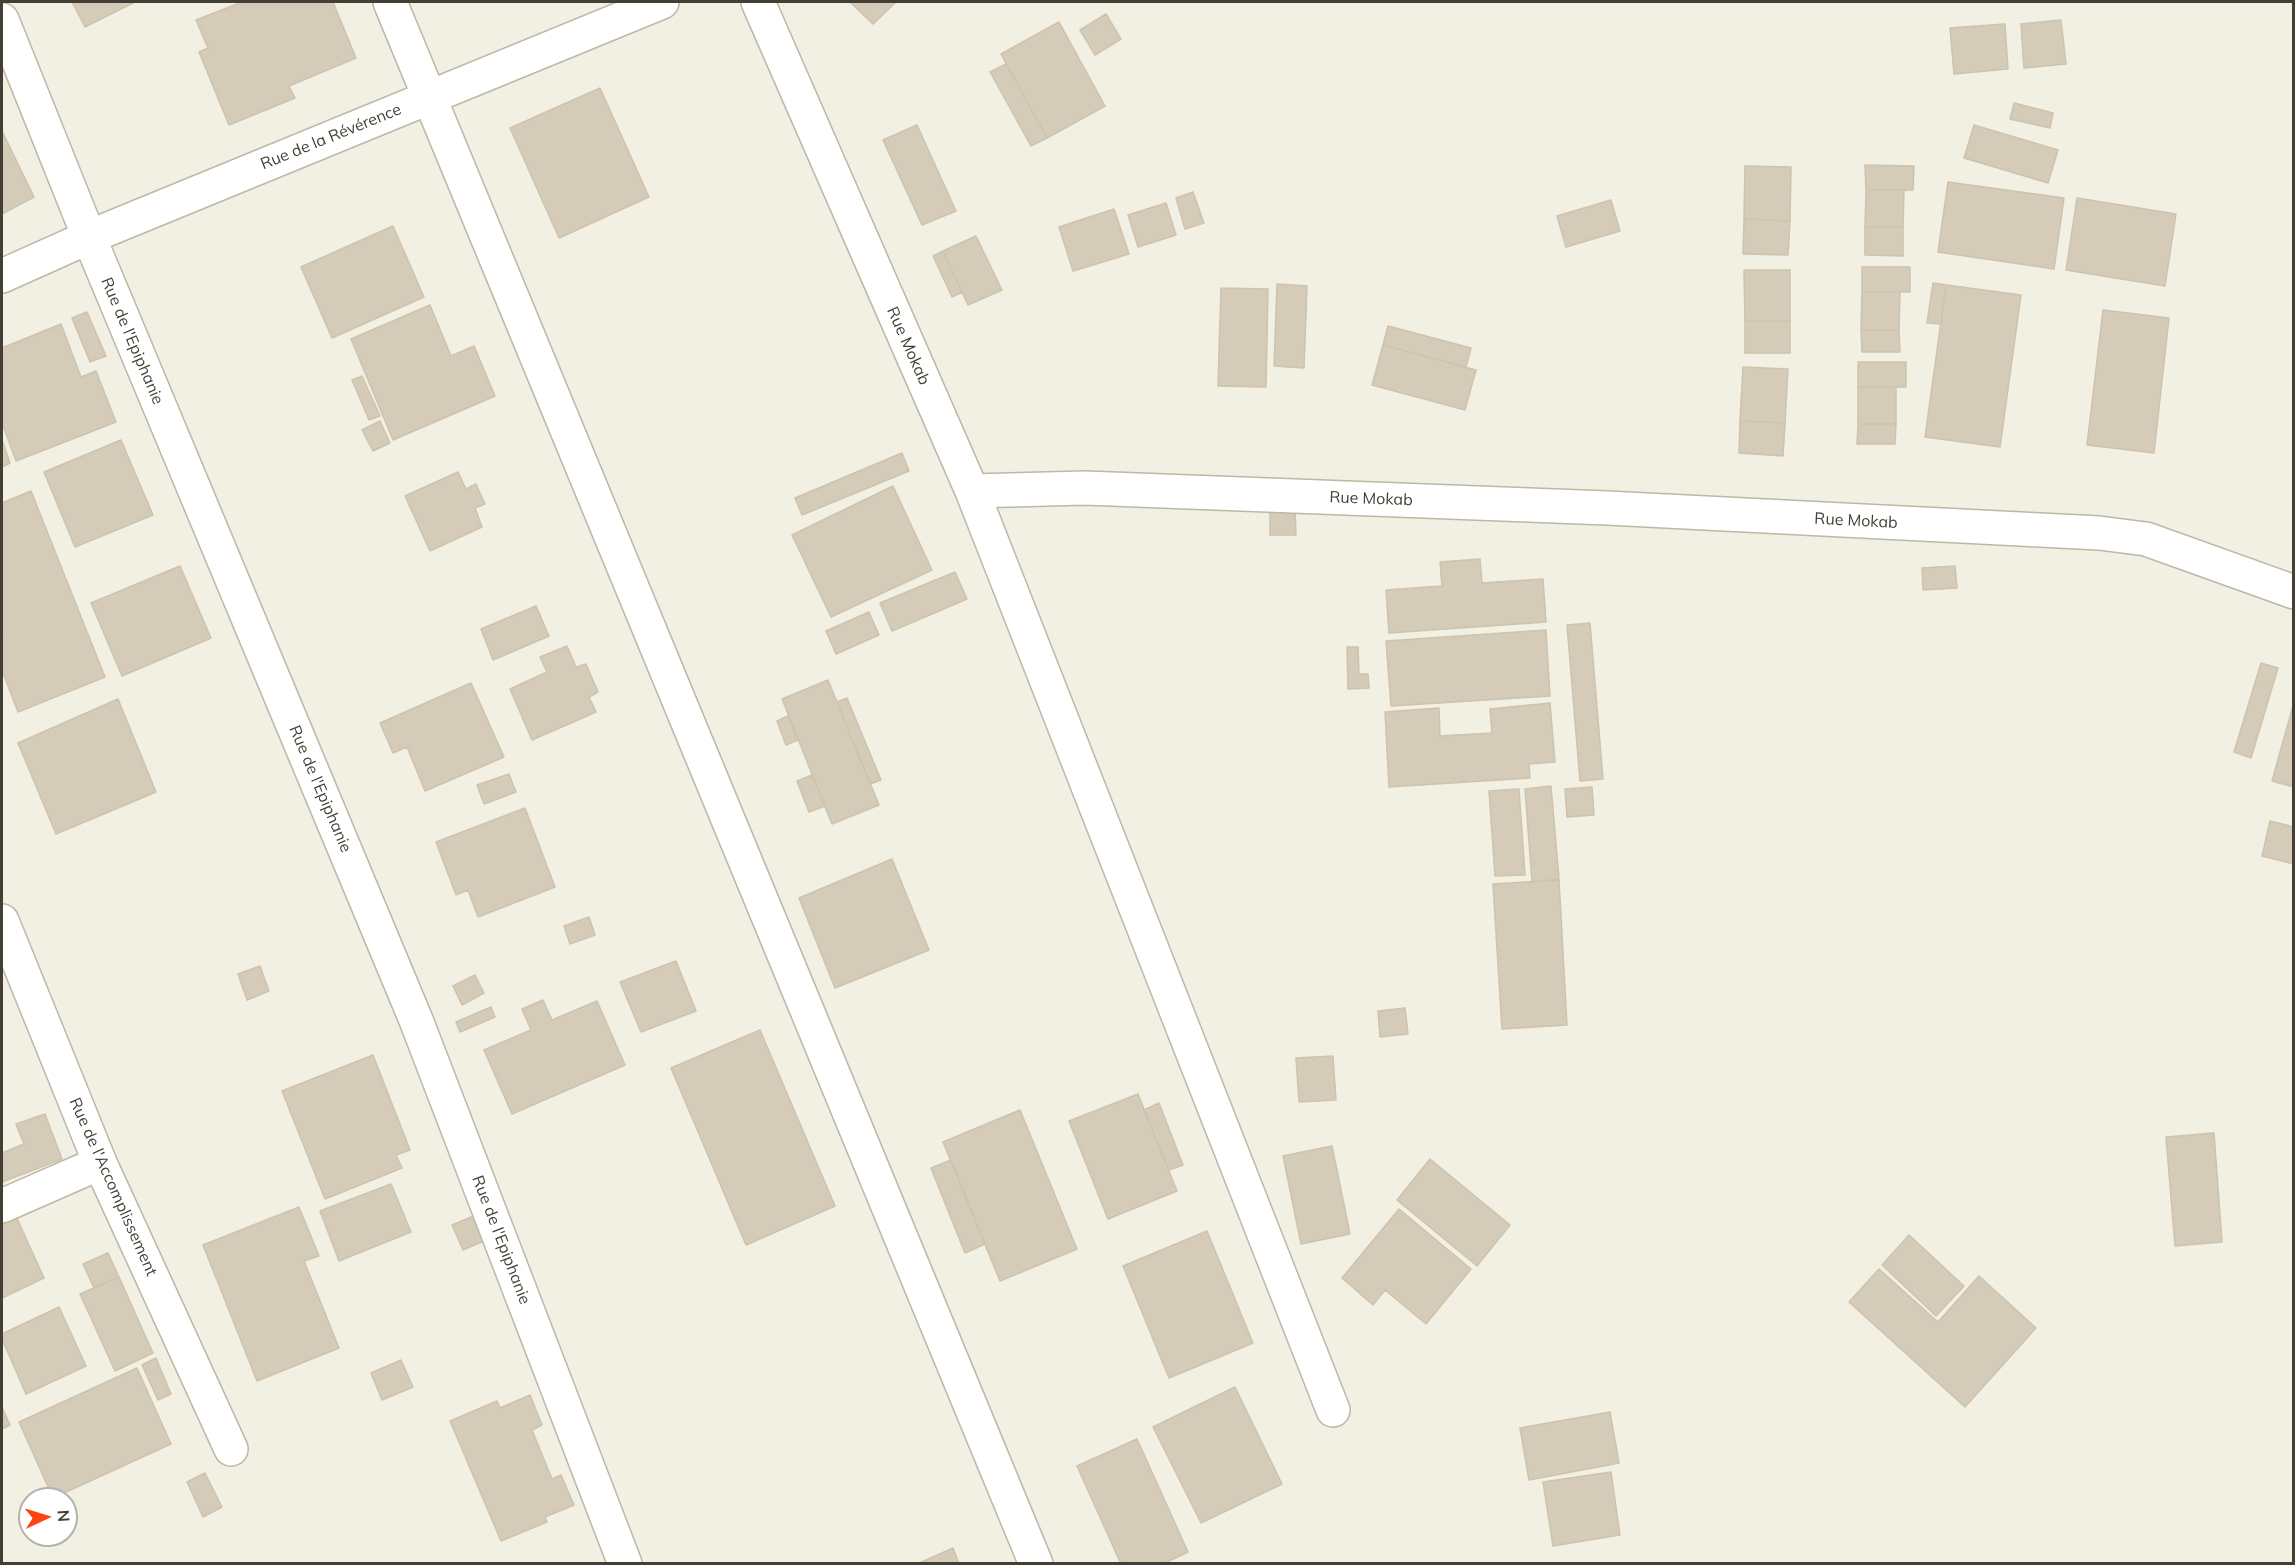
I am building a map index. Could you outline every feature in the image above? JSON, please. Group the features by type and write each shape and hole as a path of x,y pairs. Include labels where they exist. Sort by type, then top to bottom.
{"street":[{"path":"390,2 1036,1563"},
{"name":"Rue de la Révérence","path":"2,276 89,237 662,2"},
{"name":"Rue Mokab","path":"758,2 972,491 1085,488 1607,508 2098,533 2146,539 2294,592"},
{"name":"Rue de l'Epiphanie","path":"2,20 89,237 416,1020 625,1563"},
{"path":"972,491 1333,1410"},
{"name":"Rue de l'Accomplissement","path":"2,921 100,1163 231,1449"},
{"path":"2,1206 100,1163"}],"building":[{"path":"72,2 135,2 85,27"},
{"path":"242,2 333,2 356,58 289,86 295,98 229,125 199,52 208,48 196,20"},
{"path":"850,2 896,2 873,24"},
{"path":"1106,14 1121,39 1095,55 1080,30"},
{"path":"2061,20 2066,64 2024,68 2021,24"},
{"path":"1059,22 1105,106 1047,138 1001,54"},
{"path":"2005,24 2008,69 1954,74 1950,28"},
{"path":"1006,64 1047,138 1031,146 990,72"},
{"path":"600,88 649,197 559,238 510,128"},
{"path":"2014,103 2053,113 2050,128 2010,119"},
{"path":"917,125 956,211 922,225 883,140"},
{"path":"1974,125 2058,150 2048,183 1964,158"},
{"path":"2,131 34,197 2,214"},
{"path":"1865,165 1914,166 1913,190 1866,190"},
{"path":"1745,166 1791,167 1790,221 1744,219"},
{"path":"1948,182 2064,198 2054,269 1938,252"},
{"path":"1866,190 1904,190 1903,227 1865,227"},
{"path":"1193,192 1204,223 1185,229 1176,198"},
{"path":"2077,198 2176,214 2165,286 2066,270"},
{"path":"1611,200 1620,231 1566,247 1557,216"},
{"path":"1166,203 1176,235 1138,247 1128,215"},
{"path":"1114,209 1129,254 1073,271 1059,227"},
{"path":"1744,219 1790,221 1788,255 1743,254"},
{"path":"393,226 424,297 332,338 301,267"},
{"path":"1865,227 1903,227 1903,256 1865,255"},
{"path":"976,236 1002,290 968,305 943,251"},
{"path":"943,251 962,292 952,297 933,256"},
{"path":"1862,267 1910,267 1910,292 1862,292"},
{"path":"1744,270 1790,270 1790,321 1745,321"},
{"path":"1933,283 1946,285 1941,324 1927,323"},
{"path":"1277,284 1307,286 1304,368 1274,366"},
{"path":"1946,285 2021,295 2000,447 1925,437"},
{"path":"1221,288 1268,289 1266,387 1218,386"},
{"path":"1862,292 1900,292 1899,330 1861,330"},
{"path":"430,305 451,356 474,346 495,396 393,440 351,339"},
{"path":"2103,310 2169,318 2154,453 2087,445"},
{"path":"87,312 106,356 90,362 72,318"},
{"path":"1745,321 1790,321 1790,353 1745,353"},
{"path":"61,324 81,377 96,371 116,422 16,461 2,423 2,348"},
{"path":"1388,326 1471,348 1466,367 1383,345"},
{"path":"1861,330 1899,330 1900,352 1862,352"},
{"path":"1383,345 1476,370 1465,410 1372,385"},
{"path":"1858,362 1906,362 1906,387 1858,387"},
{"path":"1743,367 1788,369 1785,423 1740,421"},
{"path":"362,376 380,416 369,420 352,380"},
{"path":"1858,387 1896,387 1896,424 1858,424"},
{"path":"380,421 390,443 373,451 362,430"},
{"path":"1740,421 1785,423 1783,456 1739,453"},
{"path":"1858,424 1896,424 1895,444 1857,444"},
{"path":"2,440 10,463 2,467"},
{"path":"121,440 153,515 75,547 44,472"},
{"path":"902,453 909,471 802,515 795,498"},
{"path":"458,472 466,489 476,484 485,504 475,508 482,527 430,551 405,496"},
{"path":"893,486 932,570 831,617 792,535"},
{"path":"31,491 105,677 18,712 2,670 2,638 4,637 2,632 2,503"},
{"path":"1270,512 1295,512 1296,535 1270,535"},
{"path":"1480,559 1482,583 1543,579 1546,622 1389,633 1386,590 1442,586 1440,562"},
{"path":"180,566 211,638 122,676 91,603"},
{"path":"1955,566 1957,588 1923,590 1922,568"},
{"path":"955,572 967,599 892,631 880,603"},
{"path":"536,606 549,636 493,660 481,629"},
{"path":"869,612 879,635 836,654 826,631"},
{"path":"1590,623 1603,779 1580,781 1567,625"},
{"path":"1546,630 1550,696 1391,706 1386,641"},
{"path":"567,646 576,667 586,664 598,692 589,697 596,712 532,740 510,689 547,672 540,657"},
{"path":"1347,647 1358,647 1359,674 1368,674 1369,688 1348,689"},
{"path":"2261,663 2278,668 2251,758 2234,752"},
{"path":"828,680 879,805 832,824 782,699"},
{"path":"471,683 504,757 425,791 407,747 393,753 380,723"},
{"path":"847,698 881,780 870,784 837,702"},
{"path":"118,699 156,792 56,834 18,743"},
{"path":"2294,702 2294,787 2272,781"},
{"path":"1550,703 1555,762 1529,764 1530,778 1389,787 1385,712 1439,708 1440,736 1492,733 1490,709"},
{"path":"788,716 798,740 786,745 777,721"},
{"path":"509,774 516,792 484,804 477,785"},
{"path":"812,775 825,806 809,812 797,781"},
{"path":"1551,786 1559,879 1532,882 1525,789"},
{"path":"1592,787 1594,815 1567,817 1565,789"},
{"path":"1519,789 1525,875 1495,876 1489,791"},
{"path":"525,808 555,887 478,917 468,890 456,895 436,842"},
{"path":"2270,821 2294,827 2294,864 2262,856"},
{"path":"892,859 929,950 835,988 799,898"},
{"path":"1559,880 1567,1025 1502,1029 1493,884"},
{"path":"589,917 595,935 570,944 564,926"},
{"path":"676,961 696,1011 641,1032 620,982"},
{"path":"260,966 269,991 247,1000 238,974"},
{"path":"475,975 484,993 462,1005 453,986"},
{"path":"543,1000 552,1020 597,1001 625,1065 512,1114 484,1050 531,1030 522,1009"},
{"path":"491,1007 495,1017 460,1032 456,1022"},
{"path":"1405,1008 1408,1034 1380,1037 1378,1011"},
{"path":"760,1030 835,1206 746,1245 671,1068"},
{"path":"373,1055 410,1150 396,1155 402,1168 325,1199 282,1091"},
{"path":"1333,1056 1336,1100 1299,1102 1296,1058"},
{"path":"1138,1094 1177,1191 1108,1219 1069,1121"},
{"path":"1159,1103 1183,1165 1169,1170 1144,1110"},
{"path":"1020,1110 1077,1249 1000,1281 943,1142"},
{"path":"45,1114 62,1159 2,1182 2,1153 24,1144 16,1124"},
{"path":"2214,1133 2222,1242 2175,1246 2166,1137"},
{"path":"1332,1146 1350,1234 1301,1244 1283,1156"},
{"path":"1430,1159 1510,1225 1477,1266 1397,1200"},
{"path":"951,1160 985,1244 965,1253 931,1168"},
{"path":"391,1184 411,1232 339,1261 320,1211"},
{"path":"299,1207 319,1256 304,1261 339,1348 257,1381 203,1245"},
{"path":"1399,1209 1471,1269 1426,1324 1385,1290 1373,1305 1342,1278"},
{"path":"15,1214 44,1278 2,1298 2,1220"},
{"path":"476,1215 486,1240 463,1250 452,1225"},
{"path":"1207,1231 1253,1343 1169,1378 1123,1266"},
{"path":"1909,1235 1964,1286 1936,1316 1882,1265"},
{"path":"108,1253 119,1277 94,1288 83,1264"},
{"path":"1879,1269 1938,1322 1979,1276 2036,1328 1965,1407 1849,1302"},
{"path":"119,1277 153,1353 115,1371 80,1294"},
{"path":"59,1307 86,1366 26,1394 2,1339 2,1334"},
{"path":"156,1358 171,1394 158,1400 142,1365"},
{"path":"401,1360 413,1387 382,1400 371,1373"},
{"path":"137,1368 171,1444 77,1487 48,1487 19,1422"},
{"path":"1235,1387 1282,1484 1201,1523 1153,1427"},
{"path":"530,1395 542,1425 532,1430 552,1479 561,1475 574,1505 545,1517 547,1522 501,1541 450,1421 497,1401 500,1408"},
{"path":"2,1407 10,1425 2,1429"},
{"path":"1610,1412 1619,1463 1529,1480 1520,1428"},
{"path":"1137,1439 1188,1552 1163,1564 1121,1564 1077,1466"},
{"path":"1611,1472 1620,1535 1553,1546 1543,1482"},
{"path":"205,1473 222,1507 203,1517 187,1482"},
{"path":"953,1548 959,1564 917,1564"}]}
